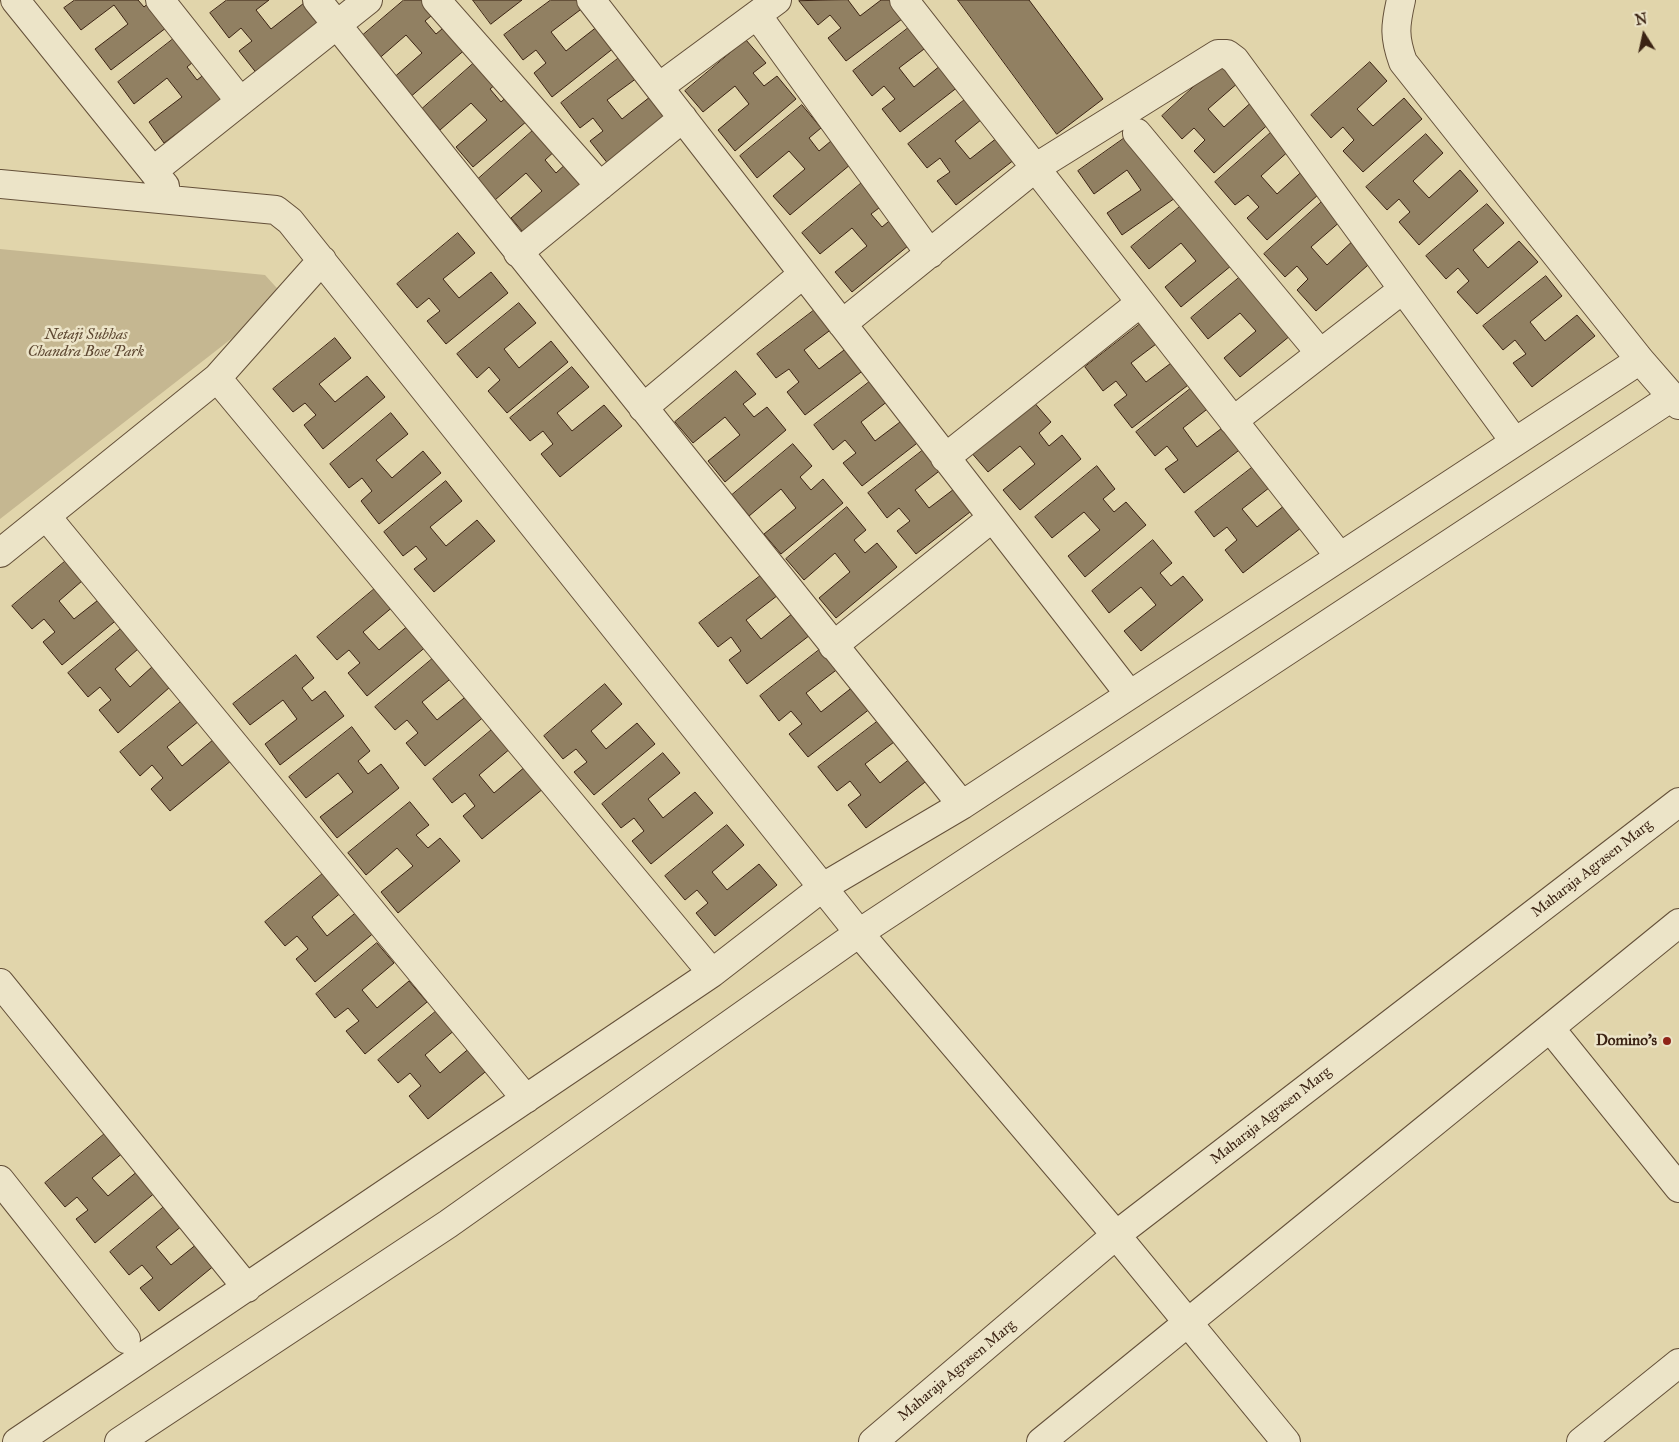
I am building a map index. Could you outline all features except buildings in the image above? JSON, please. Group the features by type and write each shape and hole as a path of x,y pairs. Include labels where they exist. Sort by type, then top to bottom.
{"street":[{"path":"15,0 176,200"},
{"path":"160,0 240,101"},
{"path":"317,0 962,805"},
{"path":"153,171 368,0"},
{"path":"436,0 600,186"},
{"path":"591,0 1130,695"},
{"path":"904,0 1340,557"},
{"path":"119,1442 448,1224 860,933 1676,401 1640,360 1403,62 1396,44 1395,26 1401,0"},
{"path":"659,87 767,7 930,254"},
{"path":"842,324 1036,168 1218,54 1227,54 1235,60 1515,442"},
{"path":"518,253 683,118"},
{"path":"1137,133 1320,353"},
{"path":"0,184 276,210 290,221 860,933 1189,1322 1286,1442"},
{"path":"0,553 217,378 322,260"},
{"path":"643,408 803,274"},
{"path":"1232,421 1402,290"},
{"path":"945,458 1140,303"},
{"path":"17,1442 712,973 823,887 962,805 1640,360"},
{"path":"217,378 712,973"},
{"path":"46,516 526,1099"},
{"path":"833,646 992,518"},
{"name":"Maharaja Agrasen Marg","path":"873,1442 1116,1235 1679,802"},
{"path":"1041,1442 1679,923"},
{"path":"0,983 247,1288"},
{"path":"1550,1028 1679,1188"},
{"path":"0,1180 126,1339"},
{"path":"1580,1442 1679,1363"}],"green space":[{"name":"Netaji Subhas Chandra Bose Park","path":"0,249 265,275 285,297 0,519"}],"place":[{"name":"Domino's","path":"1667,1041"}]}
